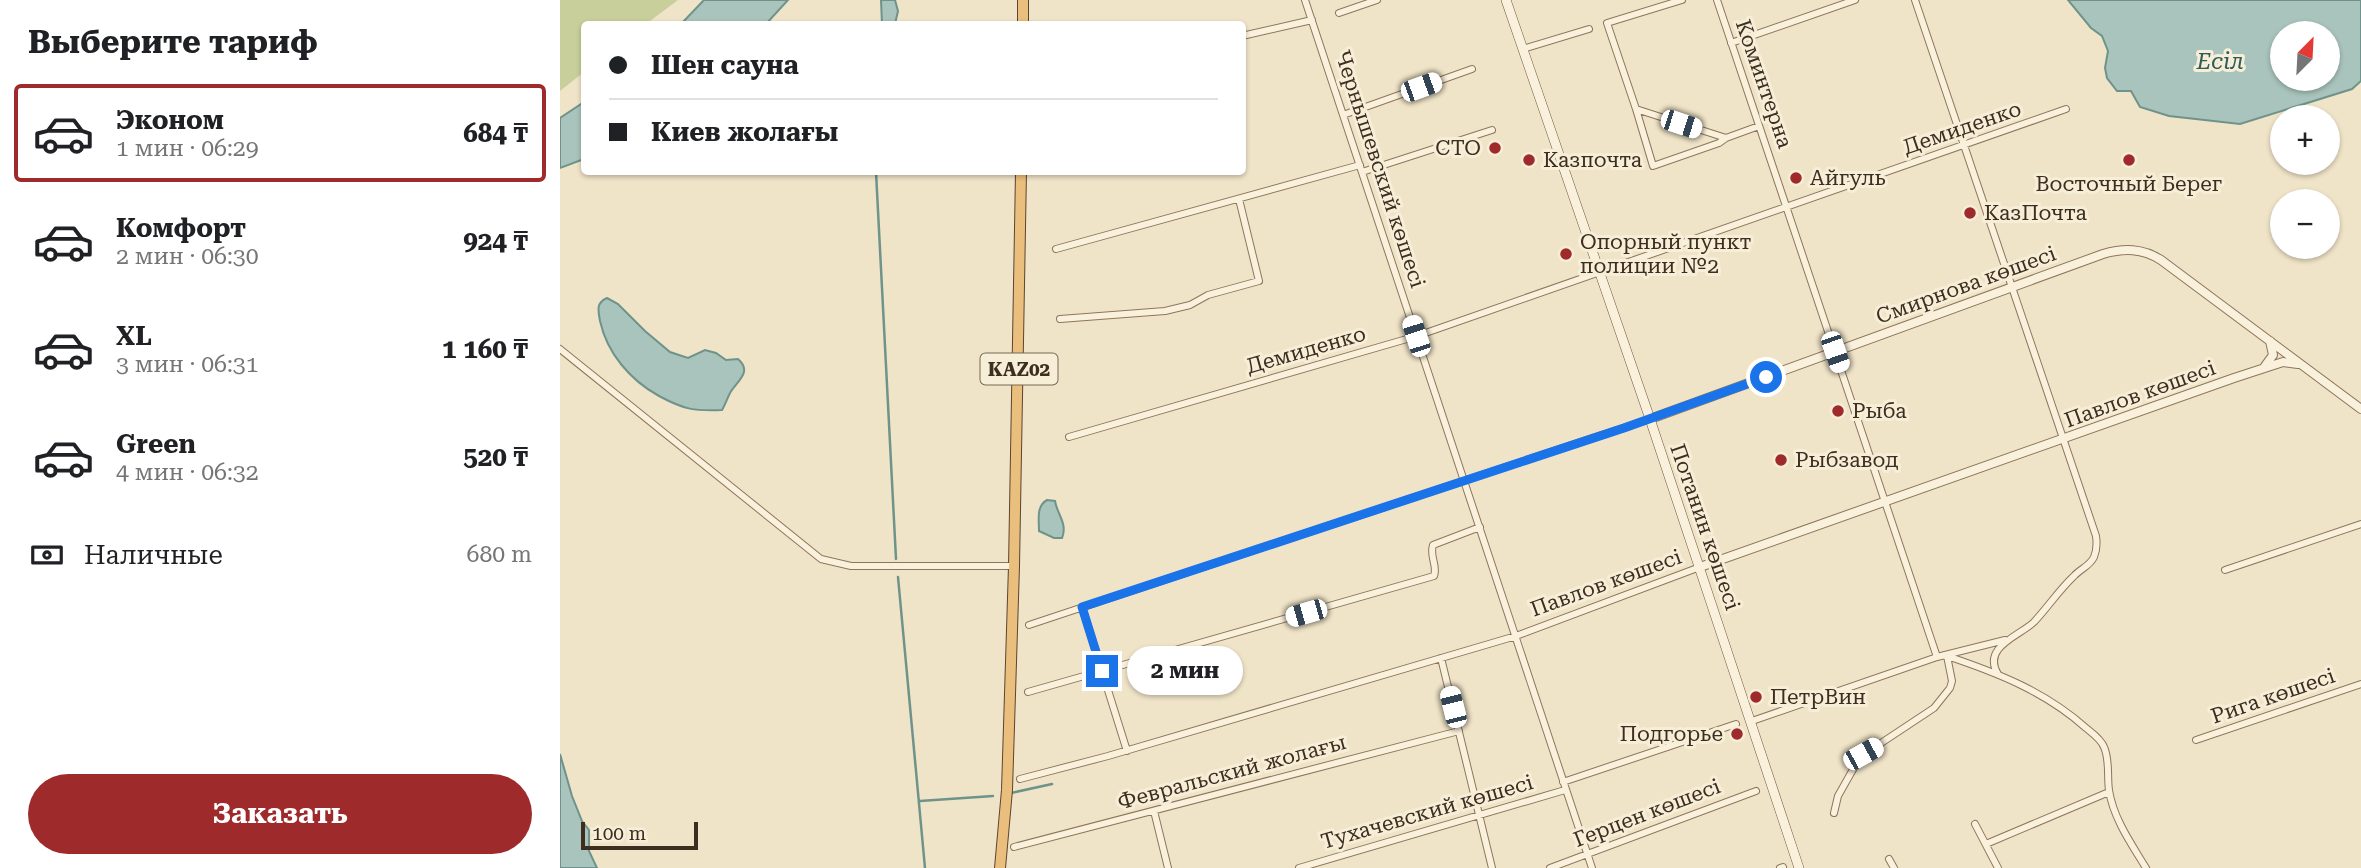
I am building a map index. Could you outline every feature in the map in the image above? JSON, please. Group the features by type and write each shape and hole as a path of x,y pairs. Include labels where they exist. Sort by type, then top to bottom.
{"highway":[{"path":"1023,0 1023,21"},
{"name":"KAZ02","path":"1000,868 1007,794 1014,566 1021,175"}],"main road":[{"name":"Потанин көшесі","path":"1506,0 1800,868"}],"street":[{"name":"Чернышевский көшесі","path":"1306,0 1592,868"},
{"path":"1339,13 1377,0"},
{"path":"1682,0 1607,23 1653,166 1759,126"},
{"name":"Коминтерна","path":"1717,0 1937,657"},
{"path":"1731,43 1856,0"},
{"path":"1752,721 1937,657 2007,640 2032,624 2074,575 2092,562 2095,555 2096,536 2065,440 1915,0"},
{"path":"1246,35 1312,20"},
{"path":"1523,49 1588,29"},
{"path":"1343,114 1472,69"},
{"path":"1636,109 1726,138"},
{"name":"Демиденко","path":"1069,437 1416,336 2066,109"},
{"path":"1056,248 1361,169 1492,130"},
{"path":"1060,319 1166,311 1190,305 1208,295 1259,281 1239,199"},
{"name":"Смирнова көшесі","path":"1029,625 1650,419 2116,250 2138,250 2161,260 2361,409"},
{"path":"2260,370 2269,363 2273,355 2269,340"},
{"path":"560,349 821,559 851,566 1014,566"},
{"name":"Павлов көшесі","path":"1020,779 1127,751 1516,636 1700,567 2260,370 2287,362 2308,369"},
{"path":"2225,570 2361,524"},
{"path":"1028,692 1434,576 1436,572 1432,549 1436,542 1480,527"},
{"path":"1082,607 1127,751"},
{"path":"1998,674 1995,657 2007,640"},
{"path":"1947,656 1998,674 2056,703 2098,738 2106,755 2109,792 2127,837 2146,868"},
{"path":"1833,813 1838,796 1860,757 1934,708 1950,688 1952,681 1947,656"},
{"path":"1441,658 1492,868"},
{"name":"Рига көшесі","path":"2196,740 2361,684"},
{"name":"Тухачевский көшесі","path":"1298,868 1480,815 1736,724"},
{"name":"Февральский жолағы","path":"1014,847 1459,731"},
{"name":"Герцен көшесі","path":"1550,868 1756,791"},
{"path":"1986,844 2109,792"},
{"path":"1154,811 1168,868"},
{"path":"1975,824 1998,868"},
{"path":"1889,859 1894,868"}],"green space":[{"path":"560,0 678,0 650,21 581,21 581,74 560,91"}],"water":[{"path":"704,0 788,0 769,21 684,21"},
{"path":"881,0 895,0 898,11 896,21 882,21"},
{"name":"Есіл","path":"2068,0 2361,0 2361,81 2352,89 2301,105 2270,105 2270,115 2240,124 2169,116 2140,107 2131,91 2117,91 2107,78 2105,68 2108,51 2102,36 2091,28"},
{"path":"581,104 581,160 560,168 560,118"},
{"path":"607,298 618,304 670,352 688,358 705,350 726,360 738,359 744,372 722,410 683,407 659,396 629,374 614,355 603,333 599,307"},
{"path":"1047,500 1055,501 1063,524 1062,538 1054,538 1039,531 1040,510"},
{"path":"560,754 572,796 582,821 589,830 589,851 597,868 560,868"}],"waterway":[{"path":"876,175 896,559"},
{"path":"898,577 925,868"},
{"path":"1011,793 1052,784"},
{"path":"920,801 993,796"}],"place":[{"name":"СТО","path":"1495,148"},
{"name":"Казпочта","path":"1529,160"},
{"name":"Восточный Берег","path":"2129,160"},
{"name":"Айгуль","path":"1796,178"},
{"name":"КазПочта","path":"1970,213"},
{"name":"Опорный пункт полиции №2","path":"1566,254"},
{"name":"Рыба","path":"1838,411"},
{"name":"Рыбзавод","path":"1781,460"},
{"name":"ПетрВин","path":"1756,697"},
{"name":"Подгорье","path":"1737,734"}],"route":[{"path":"1102,671 1082,607 1624,428 1766,377"}]}
